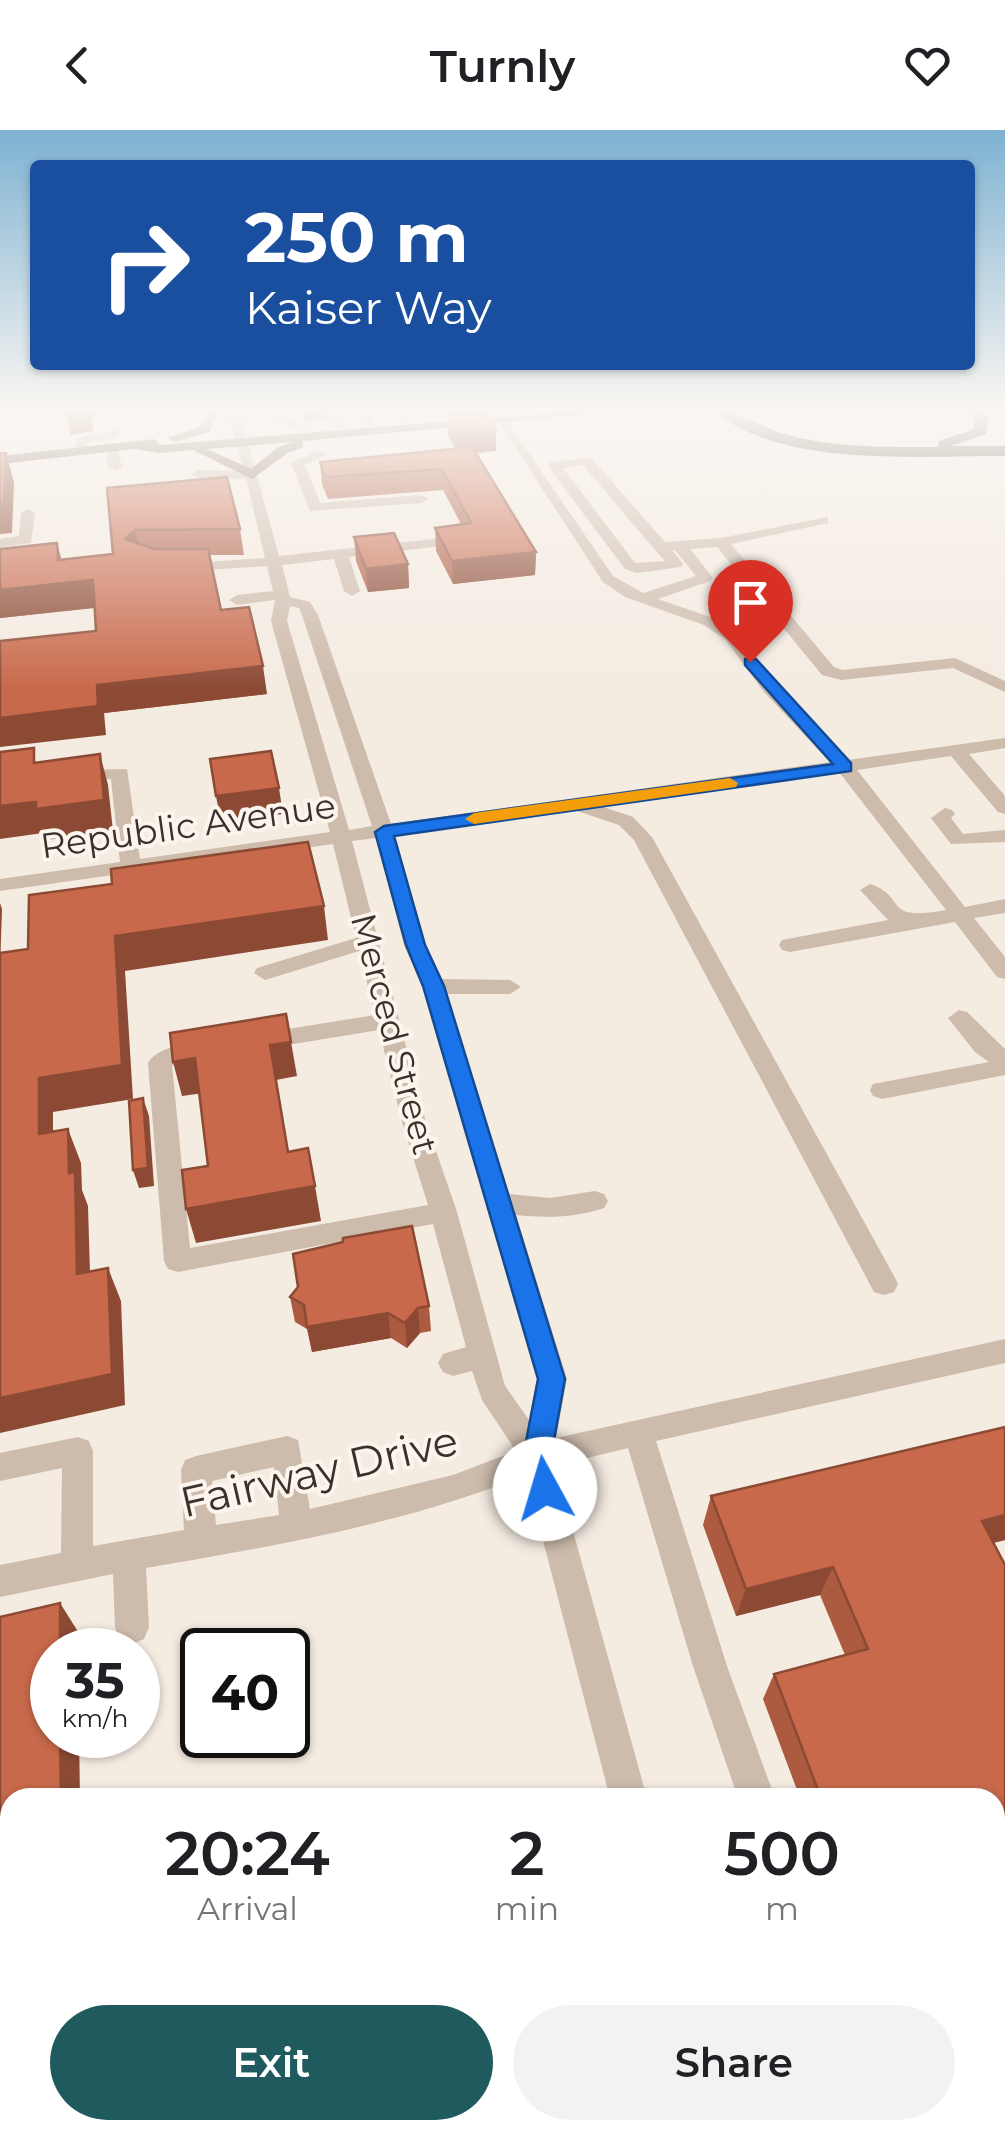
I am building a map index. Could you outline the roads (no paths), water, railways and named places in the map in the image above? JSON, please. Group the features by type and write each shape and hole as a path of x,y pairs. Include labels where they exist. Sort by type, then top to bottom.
{"street":[{"name":"Merced Street","path":"253,501 271,560 275,608 303,705 301,728 341,838 414,1122 444,1212 492,1391 537,1457 625,1788"},
{"path":"313,501 315,508 394,516 417,501"},
{"path":"387,501 408,546"},
{"path":"557,501 608,578 642,598 710,622 731,636 770,688 845,767 1005,972"},
{"path":"581,501 630,566 637,569 676,564 621,501"},
{"path":"0,544 26,540 28,512"},
{"path":"660,546 721,542 823,520"},
{"path":"158,566 193,569 442,542"},
{"path":"721,542 828,670 841,675 954,663 1005,688"},
{"path":"642,598 705,578 679,545"},
{"path":"340,553 352,591"},
{"path":"237,600 275,608"},
{"name":"Merced Street","path":"275,608 305,605 310,615 384,832 416,945 434,986 552,1379 537,1457"},
{"path":"282,708 303,705"},
{"name":"Republic Avenue","path":"9,890 130,866 171,853 341,838 1005,742"},
{"path":"956,750 1005,808"},
{"path":"62,778 120,773 130,866"},
{"path":"575,803 626,821 645,844 884,1284"},
{"path":"945,814 941,818 958,840 1005,836"},
{"path":"870,890 888,912 912,925"},
{"path":"790,945 1005,906"},
{"path":"265,973 295,966 329,950 368,942"},
{"path":"434,986 510,987"},
{"path":"959,1018 1005,1064"},
{"path":"388,1021 166,1057 160,1063 178,1262 444,1212"},
{"path":"882,1090 1005,1064"},
{"path":"499,1203 550,1208 595,1201"},
{"name":"Fairway Drive","path":"0,1581 296,1527 452,1490 537,1457 1005,1351"},
{"path":"454,1363 484,1355"},
{"path":"638,1432 710,1666 753,1788"},
{"path":"201,1544 196,1470 288,1450 296,1527"},
{"path":"0,1468 78,1452 76,1565"},
{"path":"129,1555 132,1627"}]}
